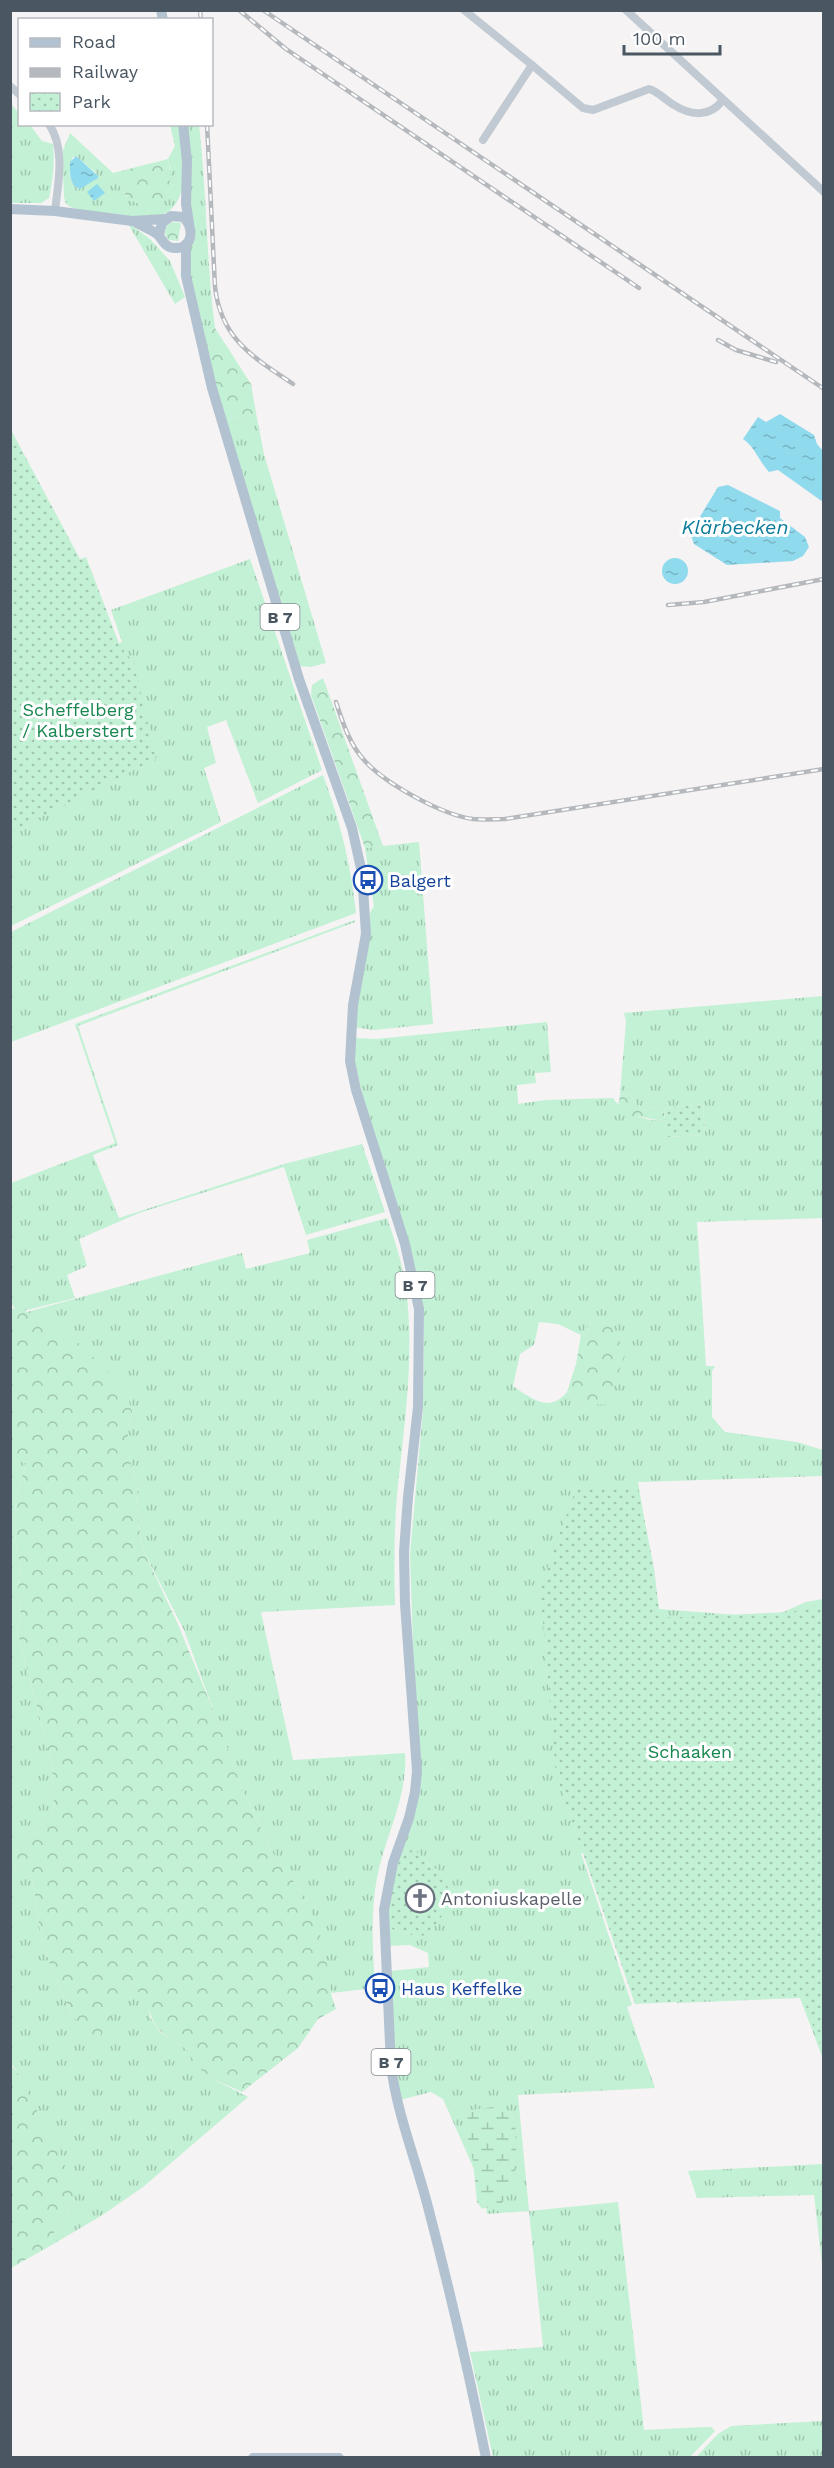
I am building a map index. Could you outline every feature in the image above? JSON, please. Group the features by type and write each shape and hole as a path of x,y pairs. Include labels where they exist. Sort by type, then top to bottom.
{"main road":[{"name":"B 7","path":"183,126 187,161 185,193 192,234 186,244 186,276 214,396 298,679 352,828 362,873 366,934 353,1005 350,1061 356,1090 405,1244 419,1309 418,1407 404,1552 405,1604 417,1771 416,1792 393,1863 384,1910 391,2066 394,2091 420,2179 466,2354 486,2457"},
{"name":"B 7","path":"185,193 160,227 159,236 169,247 186,276"},
{"path":"10,209 55,211 132,221 179,216 189,223"},
{"path":"132,221 159,236"},
{"path":"169,247 177,248 186,244"},
{"path":"253,2457 339,2457"}],"street":[{"path":"464,10 583,108 592,110 649,89 675,106 702,114 711,113 722,101"},
{"path":"626,10 722,101 824,192"},
{"path":"483,140 532,65"},
{"path":"50,126 55,135 58,152 55,211"}],"green space":[{"path":"10,103 18,112 18,126 31,126 42,141 53,144 54,158 49,198 41,203 11,203"},
{"path":"170,126 180,126 184,163 182,190 177,202 169,211 158,216 137,217 83,211 66,204 62,153 70,133 113,173 126,197 171,170 168,159 175,146","holes":["75,156 95,172 98,178 78,189 72,183 70,175 72,158"]},
{"path":"187,126 199,126 215,328 203,331 189,270 191,219"},
{"path":"168,159 169,185 156,207 139,204 128,198 113,173"},
{"path":"127,222 150,239 170,261 185,297 175,304"},
{"path":"172,222 181,223 178,241 169,240 165,234 166,227"},
{"path":"215,328 251,384 256,413 224,421 203,331"},
{"path":"256,413 264,454 326,663 311,667 299,666 224,421"},
{"name":"Scheffelberg / Kalberstert","path":"10,428 80,559 86,557 120,646 134,663 156,759 11,832"},
{"path":"250,559 322,770 258,803 226,720 207,727 216,763 204,768 221,822 11,926 11,700 122,642 111,610"},
{"path":"323,678 383,846 365,848 311,695 312,685"},
{"path":"323,775 344,843 356,913 11,1042 11,932"},
{"path":"419,842 433,1024 374,1030 353,1027 370,913 374,906 365,848"},
{"path":"355,920 355,922 78,1026 118,1145 93,1155 119,1218 284,1164 362,1144 385,1212 306,1235 284,1167 139,1213 79,1239 87,1266 67,1275 75,1298 23,1311 16,1310 11,1303 11,1183 115,1143 75,1024"},
{"path":"823,996 823,1218 697,1222 706,1366 715,1366 712,1371 712,1417 725,1432 797,1442 823,1450 823,1476 638,1482 659,1609 737,1615 781,1613 806,1602 823,1599 823,2059 800,1998 677,2003 628,1853 581,1853 632,2005 627,2007 655,2088 518,2095 529,2211 487,2214 482,2171 474,2169 443,2099 431,2092 400,2100 391,1971 429,1967 428,1953 410,1945 390,1946 387,1927 420,1938 434,1926 444,1874 428,1864 416,1851 402,1849 418,1798 410,1554 423,1411 424,1315 365,1106 353,1054 353,1038 376,1039 547,1022 551,1072 535,1073 536,1083 517,1085 518,1104 546,1100 613,1098 617,1104 636,1116 651,1120 665,1120 667,1137 705,1135 703,1104 664,1109 664,1113 653,1108 646,1110 637,1105 629,1093 620,1095 626,1021 624,1013","holes":["593,1320 580,1403 567,1392 554,1402 540,1402 513,1386 520,1354 534,1345 539,1322 558,1324 581,1335"]},
{"path":"629,1093 637,1105 646,1110 653,1108 664,1113 665,1120 627,1116 618,1106 620,1095"},
{"path":"703,1104 705,1135 666,1137 664,1109"},
{"path":"387,1218 405,1280 409,1340 408,1392 396,1509 395,1605 261,1612 293,1760 405,1753 400,1801 381,1862 373,1905 375,1988 331,1993 307,1899 275,1857 243,1791 184,1630 143,1550 138,1522 137,1482 128,1455 128,1427 132,1412 27,1312 242,1253 246,1269 310,1253 307,1240"},
{"path":"21,1308 80,1344 126,1390 132,1412 128,1427 128,1455 137,1482 138,1522 143,1550 177,1622 219,1724 243,1791 275,1857 307,1899 325,1948 330,1991 336,2009 318,2019 298,2048 242,2092 213,2079 192,2063 189,2051 165,2035 156,2025 146,1997 130,1987 98,2039 73,2017 50,1965 40,1930 32,1877 11,1866 11,1856 54,1812 52,1765 17,1630 21,1613 18,1590 20,1566 14,1529 16,1500 26,1463 11,1459 10,1309"},
{"path":"593,1320 613,1326 625,1353 608,1405 580,1403 567,1392 576,1364 581,1335"},
{"path":"11,1459 26,1463 16,1500 14,1529 20,1566 18,1590 21,1613 17,1630 52,1765 54,1812 11,1856"},
{"name":"Schaaken","path":"638,1487 654,1568 660,1618 792,1612 823,1603 824,2042 820,2044 802,1996 635,2004 556,1775 540,1588 576,1489"},
{"path":"402,1849 416,1851 428,1864 445,1874 451,1903 434,1927 420,1938 387,1927 386,1910"},
{"path":"11,1866 32,1877 40,1930 50,1965 73,2017 130,1987 147,1997 150,2017 160,2032 189,2051 213,2079 248,2097 143,2187 101,2216 43,2250 75,2200 18,2073 11,2063"},
{"path":"10,2064 18,2073 74,2184 75,2200 43,2250 11,2268"},
{"path":"501,2106 515,2117 516,2150 513,2183 502,2203 482,2209 477,2202 473,2161 465,2126 470,2110"},
{"path":"823,2164 823,2273 814,2195 697,2198 688,2171"},
{"path":"618,2202 644,2430 711,2427 715,2431 690,2457 493,2457 470,2352 543,2347 529,2211"},
{"path":"823,2421 823,2457 696,2457 718,2434 731,2426"}],"water":[{"path":"76,156 98,176 80,189 72,182 70,174 70,162"},
{"path":"97,184 105,193 94,201 87,192"},
{"path":"780,414 814,435 823,451 823,502 778,470 769,472 743,439 758,417 766,422"},
{"name":"Klärbecken","path":"728,485 780,511 780,518 805,537 809,547 803,556 793,561 727,565 694,544 690,533 718,487"},
{"path":"675,558 684,562 688,571 684,580 675,584 666,580 662,571 666,562"}],"railway":[{"path":"200,10 201,18"},
{"path":"239,10 286,49 639,288"},
{"path":"263,10 824,389"},
{"path":"207,126 215,287 218,305 224,320 241,345 293,384"},
{"path":"718,340 736,350 776,362"},
{"path":"668,605 704,602 824,579"},
{"path":"336,702 351,740 373,769 414,797 446,811 473,819 505,819 824,769"}],"place":[{"name":"Balgert","path":"368,880"},
{"name":"Antoniuskapelle","path":"420,1898"},
{"name":"Haus Keffelke","path":"380,1988"}]}
